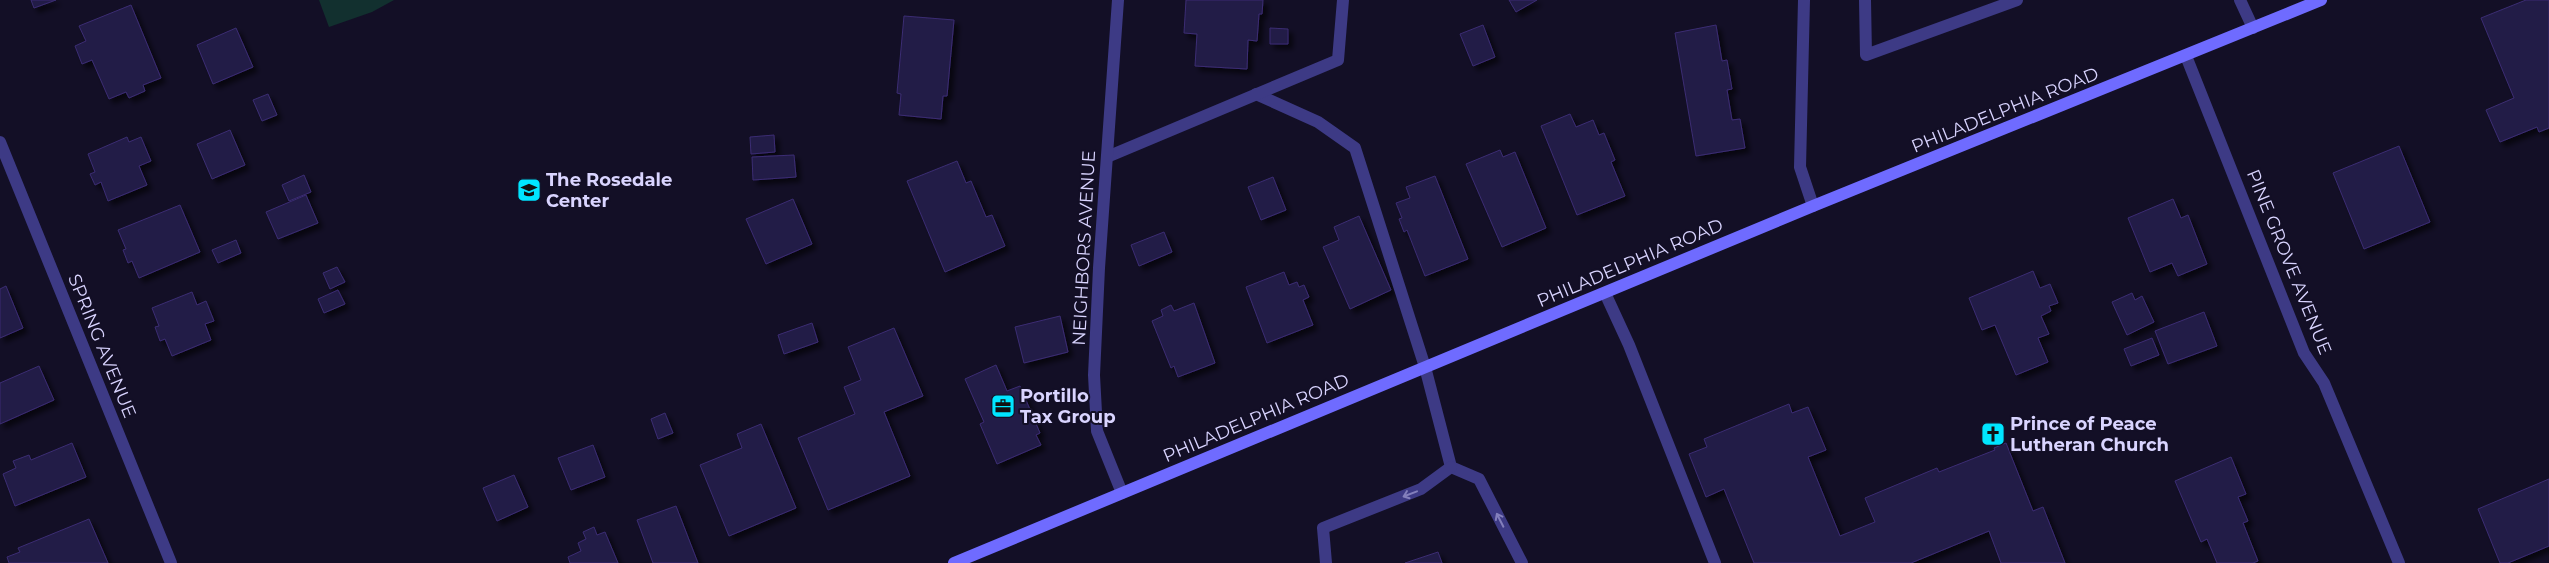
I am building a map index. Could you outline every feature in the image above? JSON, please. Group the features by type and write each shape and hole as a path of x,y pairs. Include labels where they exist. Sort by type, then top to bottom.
{"main road":[{"name":"PHILADELPHIA ROAD","path":"954,563 1813,206 2321,0"}],"street":[{"name":"NEIGHBORS AVENUE","path":"1118,0 1094,375 1097,431 1122,493"},
{"path":"1107,157 1338,60 1343,0"},
{"path":"1804,0 1800,167 1813,206"},
{"path":"1865,0 1866,55 2016,0"},
{"path":"2240,0 2253,28"},
{"name":"PINE GROVE AVENUE","path":"2186,56 2304,353 2324,383 2399,563"},
{"path":"1256,94 1318,122 1355,148 1425,368 1451,467"},
{"name":"SPRING AVENUE","path":"0,142 171,563"},
{"path":"1605,293 1629,345 1715,563"},
{"path":"1326,563 1323,528 1421,490 1451,467"},
{"path":"1451,467 1479,479 1522,563"}],"green space":[{"path":"319,0 394,0 372,12 329,27"}],"building":[{"path":"31,0 56,0 34,8"},
{"path":"1186,0 1263,0 1262,14 1259,14 1257,41 1248,40 1247,69 1195,66 1197,34 1184,33"},
{"path":"1509,0 1537,0 1516,12"},
{"path":"2526,0 2549,0 2549,128 2539,132 2537,127 2500,142 2486,110 2514,98 2481,18"},
{"path":"131,5 161,78 143,85 145,91 129,98 126,92 109,99 92,60 82,64 75,46 86,41 79,26"},
{"path":"904,16 954,20 947,96 943,96 941,119 899,115 901,94 897,93"},
{"path":"1483,25 1495,57 1473,66 1460,34"},
{"path":"1716,25 1722,61 1727,60 1732,89 1727,90 1732,120 1740,119 1745,148 1696,156 1675,33"},
{"path":"236,28 253,67 213,84 197,45"},
{"path":"1270,28 1288,29 1288,44 1270,44"},
{"path":"268,94 277,115 262,121 253,100"},
{"path":"1570,114 1576,127 1593,120 1599,135 1604,133 1615,160 1611,162 1625,196 1577,215 1541,126"},
{"path":"230,130 245,165 212,179 197,144"},
{"path":"774,135 775,152 751,154 750,137"},
{"path":"127,137 129,142 141,137 151,161 139,166 147,185 108,201 101,182 95,185 90,174 95,172 88,154"},
{"path":"2399,146 2430,222 2364,249 2333,173"},
{"path":"1500,150 1503,157 1515,152 1546,228 1502,247 1466,164"},
{"path":"794,155 796,177 753,180 752,157"},
{"path":"957,161 966,183 971,181 986,217 992,215 1005,246 945,272 907,181"},
{"path":"304,175 311,192 289,201 282,185"},
{"path":"1435,176 1468,259 1425,276 1407,230 1404,232 1399,219 1402,218 1396,203 1410,198 1406,187"},
{"path":"1273,177 1286,210 1261,220 1248,187"},
{"path":"306,195 318,223 278,239 266,212"},
{"path":"793,199 812,244 766,264 746,219"},
{"path":"2173,199 2181,218 2188,215 2207,264 2178,276 2172,263 2150,272 2128,218"},
{"path":"180,205 200,252 139,278 132,261 128,263 123,250 126,249 118,230"},
{"path":"1359,216 1391,290 1350,309 1323,247 1339,240 1334,227"},
{"path":"1164,232 1172,252 1139,266 1131,245"},
{"path":"236,240 241,253 218,263 212,250"},
{"path":"337,267 345,282 330,289 323,273"},
{"path":"2033,271 2040,288 2050,284 2058,303 2049,306 2051,311 2041,316 2049,334 2038,338 2048,362 2016,375 1995,325 1982,330 1969,298"},
{"path":"1284,272 1289,285 1297,282 1299,287 1304,285 1309,297 1303,300 1313,325 1267,343 1246,287"},
{"path":"6,286 23,328 0,338 0,289"},
{"path":"338,290 345,304 324,313 318,299"},
{"path":"192,292 197,305 206,301 214,321 205,324 211,340 172,356 165,339 160,341 155,327 159,326 152,308"},
{"path":"2132,293 2135,300 2142,296 2154,322 2127,335 2112,302"},
{"path":"1194,303 1215,363 1178,377 1174,366 1171,368 1152,321 1163,316 1161,310 1171,305 1174,311"},
{"path":"2204,312 2217,346 2168,364 2155,331"},
{"path":"1060,316 1068,352 1024,363 1015,327"},
{"path":"812,323 818,342 784,354 778,335"},
{"path":"894,328 923,396 884,412 910,476 828,510 798,438 855,414 844,387 861,380 848,347"},
{"path":"2152,338 2159,355 2131,366 2124,349"},
{"name":"Portillo Tax Group","path":"996,365 1007,391 1020,386 1040,433 1036,435 1041,445 997,464 980,424 984,422 965,379"},
{"path":"39,366 54,400 0,424 0,383"},
{"path":"1789,404 1792,413 1808,407 1826,450 1808,457 1840,536 1875,522 1865,498 1937,468 1939,472 1995,450 1994,448 2006,443 2033,511 2043,507 2065,563 2001,563 1989,531 1911,563 1754,563 1724,489 1706,497 1689,454 1707,447 1704,439"},
{"path":"665,413 673,433 658,439 651,419"},
{"path":"761,424 796,508 729,536 700,465 742,448 737,434"},
{"path":"72,443 86,477 15,506 3,474 16,468 13,461 29,455 31,460"},
{"path":"593,445 605,477 571,490 558,458"},
{"path":"2231,457 2246,494 2238,497 2248,521 2243,523 2258,561 2253,563 2217,563 2207,539 2201,542 2175,481"},
{"path":"514,475 528,507 497,521 483,488"},
{"path":"2549,479 2549,546 2508,563 2500,563 2478,509"},
{"path":"676,506 698,563 653,563 637,520"},
{"path":"89,519 108,563 9,563 7,557 20,552 18,548"},
{"path":"594,527 597,535 605,532 618,563 570,563 568,557 581,551 578,543 586,539 583,532"},
{"path":"1438,552 1442,563 1405,563"}],"place":[{"name":"The Rosedale Center","path":"529,190"},
{"name":"Portillo Tax Group","path":"1003,406"},
{"name":"Prince of Peace Lutheran Church","path":"1993,434"}]}
